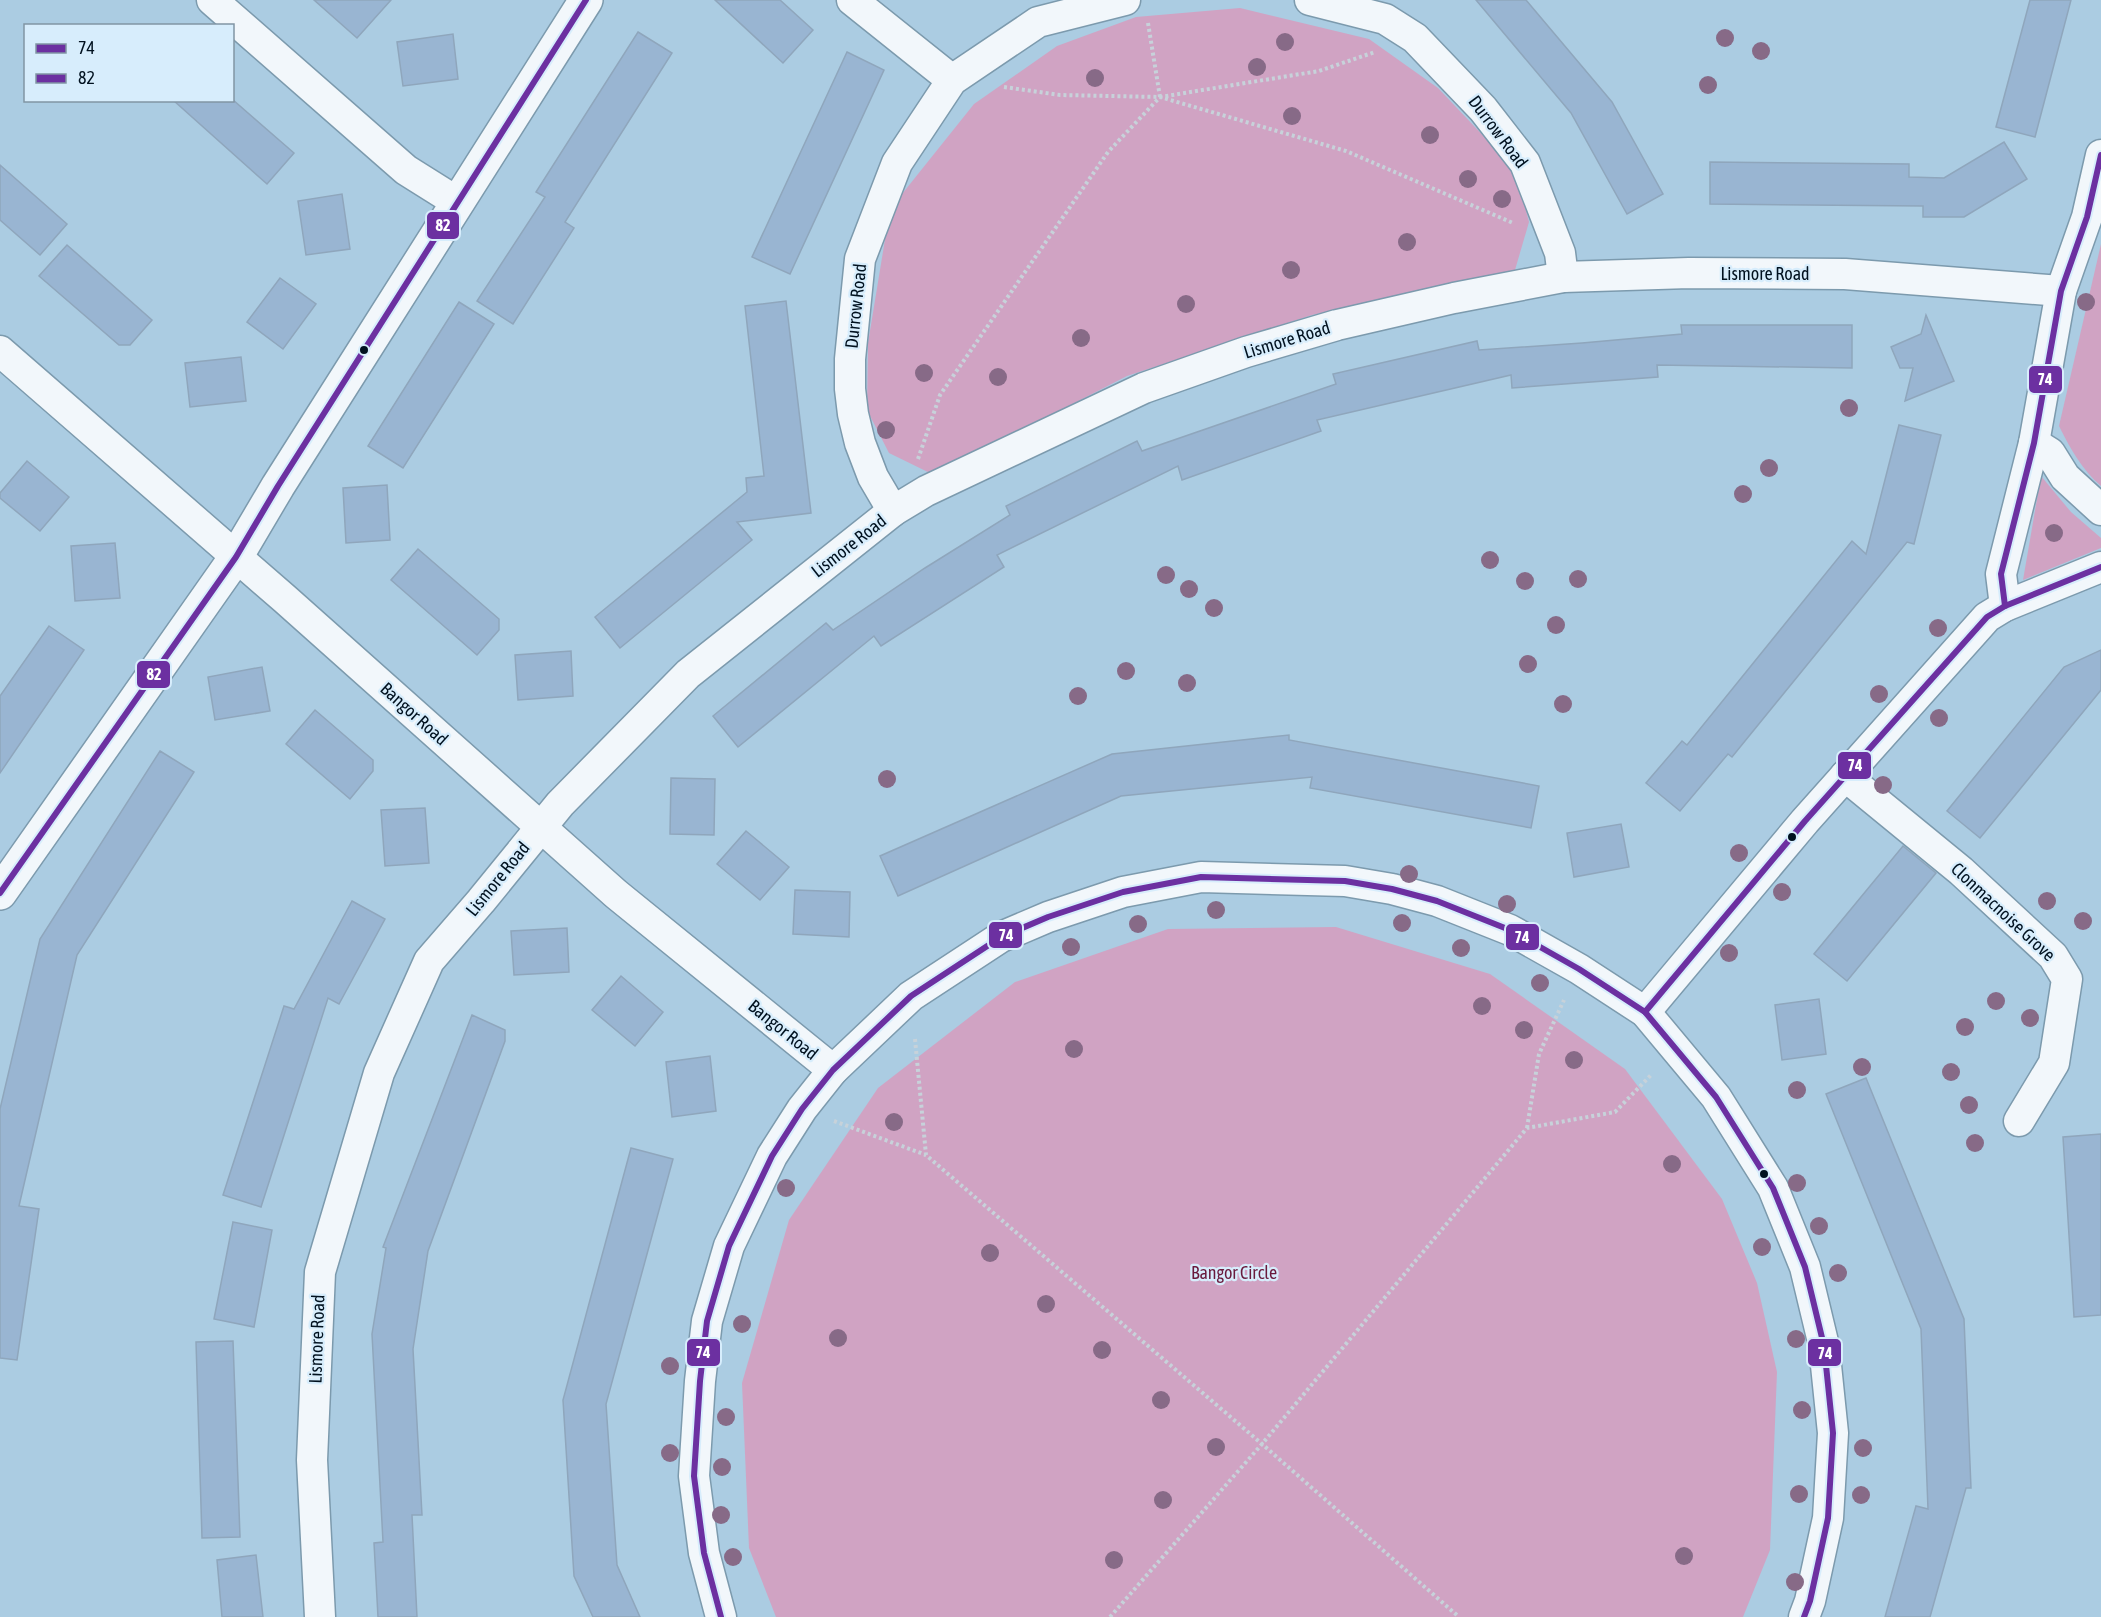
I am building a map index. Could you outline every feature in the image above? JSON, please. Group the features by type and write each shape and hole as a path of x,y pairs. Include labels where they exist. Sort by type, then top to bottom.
{"street":[{"path":"212,0 406,170 457,202"},
{"path":"0,893 236,557 278,486 586,0"},
{"path":"852,0 952,80"},
{"name":"Durrow Road","path":"893,511 873,477 860,442 853,414 850,359 860,259 897,163 952,80 1038,22 1125,0"},
{"name":"Durrow Road","path":"1310,0 1390,10 1483,109 1525,163 1552,229 1560,253 1563,277"},
{"path":"2005,606 2001,574 2034,443 2061,291 2087,218 2101,155"},
{"name":"Lismore Road","path":"320,1617 312,1460 320,1272 379,1073 429,961 481,902 560,804 688,674 893,511 926,491 1144,388 1246,352 1348,323 1454,298 1563,277 1689,273 1845,274 2061,291"},
{"name":"Bangor Road","path":"0,351 616,894 833,1070"},
{"path":"2034,443 2050,453 2066,477 2101,510"},
{"path":"1645,1012 1845,776 1988,617 2005,606 2101,567"},
{"name":"Clonmacnoise Grove","path":"1845,776 1979,887 2053,956 2067,979 2054,1063 2019,1121"},
{"path":"721,1617 704,1553 694,1476 700,1381 707,1321 729,1246 772,1156 802,1109 833,1070 911,996 1001,937 1048,917 1123,892 1201,877 1345,881 1392,889 1437,901 1510,930 1579,969 1645,1012 1716,1097 1773,1188 1805,1267 1824,1346 1833,1433 1828,1518 1810,1601 1804,1617"}],"path":[{"path":"1147,21 1160,97"},
{"path":"952,80 1060,95 1160,97 1319,71 1415,38"},
{"path":"1160,97 1346,151 1520,227 1552,229"},
{"path":"926,491 917,457 940,395 1108,152 1160,97"},
{"path":"1110,1617 1262,1444 1527,1128 1539,1054 1579,969"},
{"path":"911,996 926,1155"},
{"path":"1527,1128 1615,1112 1676,1050"},
{"path":"802,1109 926,1155 1459,1617"}],"green space":[{"path":"1240,8 1369,39 1438,88 1492,145 1518,180 1529,222 1515,270 1312,315 1127,376 934,475 889,453 867,410 868,343 890,209 974,104 1057,46 1136,17"},
{"path":"2101,244 2101,486 2082,466 2059,426"},
{"path":"2041,476 2071,512 2101,538 2101,548 2023,580"},
{"name":"Bangor Circle","path":"1336,927 1490,974 1625,1069 1722,1199 1757,1283 1777,1372 1770,1550 1743,1617 776,1617 749,1548 742,1383 789,1220 878,1088 1015,982 1168,929"}],"building":[{"path":"314,0 391,0 357,38"},
{"path":"715,0 780,0 813,30 783,63"},
{"path":"1476,0 1526,0 1612,102 1663,194 1627,214 1571,113"},
{"path":"2030,0 2071,0 2035,137 1996,127"},
{"path":"638,32 672,53 565,222 574,228 513,324 477,301 545,197 536,192"},
{"path":"453,34 458,79 403,86 397,42"},
{"path":"847,52 884,70 790,274 752,257"},
{"path":"234,101 294,153 267,184 175,102"},
{"path":"2004,142 2027,179 1964,217 1923,217 1923,206 1710,204 1710,162 1909,164 1909,177 1944,178"},
{"path":"0,165 67,224 40,255 0,220"},
{"path":"342,194 350,249 306,255 298,201"},
{"path":"67,245 152,320 130,345 119,345 39,276"},
{"path":"280,278 316,304 283,349 247,322"},
{"path":"786,301 811,513 737,522 752,540 620,648 595,617 747,492 746,478 764,476 745,306"},
{"path":"459,302 494,324 403,468 368,446"},
{"path":"1926,315 1954,381 1905,401 1913,368 1900,368 1891,347 1921,334"},
{"path":"1681,325 1852,325 1852,368 1657,365 1658,377 1512,388 1511,375 1317,420 1321,431 1182,480 1178,466 997,555 1004,567 881,646 874,636 738,747 713,716 826,623 833,630 925,568 1010,515 1006,506 1137,441 1142,451 1336,384 1333,374 1477,341 1479,350 1582,343 1682,334"},
{"path":"241,357 246,401 190,407 185,363"},
{"path":"1899,425 1941,435 1914,544 1907,542 1732,757 1728,754 1680,811 1646,783 1682,741 1687,745 1852,541 1866,554"},
{"path":"27,461 69,497 40,531 0,498 0,493"},
{"path":"387,485 390,540 346,543 343,488"},
{"path":"115,543 120,598 75,601 71,546"},
{"path":"418,549 499,619 499,630 477,655 391,580"},
{"path":"49,626 84,650 0,773 0,696"},
{"path":"2101,650 2101,690 1980,838 1947,811 2064,667"},
{"path":"571,651 573,696 518,700 515,655"},
{"path":"262,667 270,711 215,720 208,677"},
{"path":"315,710 373,760 373,771 350,799 286,744"},
{"path":"1289,735 1289,740 1539,786 1531,828 1310,788 1312,777 1121,796 898,896 880,856 1112,754"},
{"path":"160,751 194,772 77,955 19,1206 39,1209 17,1360 0,1358 0,1109 40,939"},
{"path":"671,778 715,779 714,835 670,834"},
{"path":"425,808 429,863 385,866 381,810"},
{"path":"1621,824 1629,867 1574,877 1567,833"},
{"path":"746,831 789,867 760,900 717,864"},
{"path":"1903,846 1936,873 1847,981 1814,954"},
{"path":"795,890 850,892 849,937 793,934"},
{"path":"352,901 385,919 339,1004 328,998 261,1207 223,1195 284,1006 294,1009"},
{"path":"567,928 569,972 514,975 511,931"},
{"path":"621,976 663,1012 635,1046 592,1010"},
{"path":"1819,999 1826,1054 1782,1060 1775,1005"},
{"path":"472,1015 505,1030 505,1041 428,1251 413,1349 422,1515 412,1515 417,1617 378,1617 374,1543 383,1542 372,1334 386,1248 383,1247"},
{"path":"710,1056 716,1111 672,1117 666,1062"},
{"path":"1866,1078 1964,1319 1971,1488 1966,1488 1930,1617 1885,1617 1916,1506 1928,1509 1921,1329 1826,1094"},
{"path":"2101,1134 2101,1315 2074,1317 2063,1137"},
{"path":"631,1148 673,1159 606,1404 617,1565 640,1617 593,1617 574,1576 563,1400"},
{"path":"233,1222 272,1230 254,1327 214,1319"},
{"path":"233,1341 240,1537 202,1538 196,1342"},
{"path":"256,1555 263,1617 222,1617 217,1560"}],"transit line":[{"name":"82","path":"0,893 236,557 278,486 586,0"},
{"name":"74","path":"2005,606 2001,574 2034,443 2061,291 2087,217 2101,155"},
{"name":"74","path":"1645,1012 1805,821 1987,617 2005,606 2101,567"},
{"name":"74","path":"721,1617 704,1553 694,1476 700,1381 707,1321 729,1246 772,1156 802,1109 833,1070 911,996 1001,937 1048,917 1123,892 1201,877 1345,881 1392,889 1437,901 1510,930 1579,969 1645,1012 1716,1097 1773,1188 1805,1267 1824,1346 1833,1433 1828,1518 1810,1601 1804,1617"}]}
